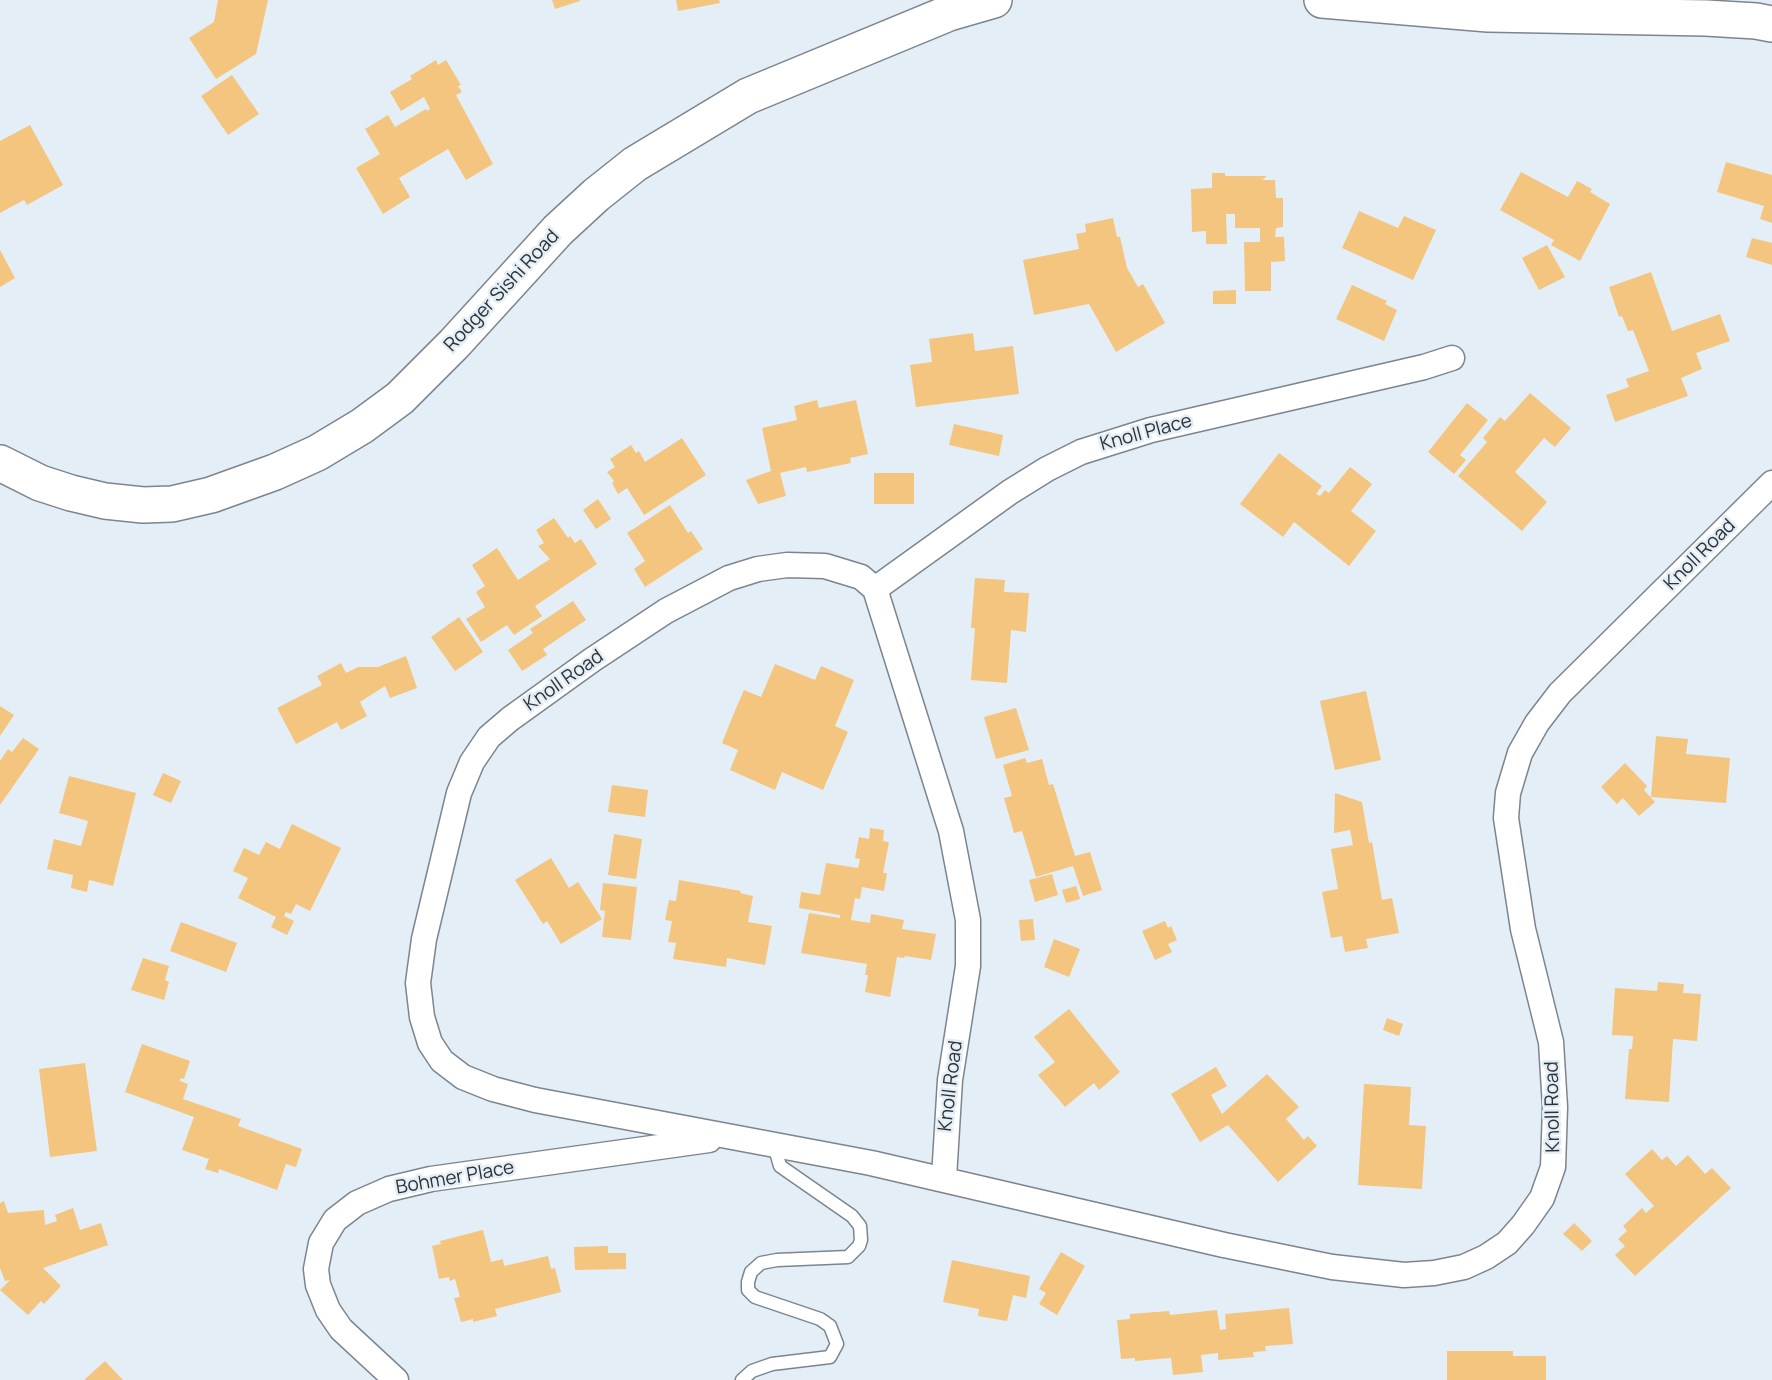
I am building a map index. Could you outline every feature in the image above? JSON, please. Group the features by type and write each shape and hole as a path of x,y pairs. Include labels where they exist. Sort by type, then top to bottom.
{"main road":[{"name":"Rodger Sishi Road","path":"0,463 40,483 71,493 105,501 143,505 172,504 232,488 317,453 362,426 400,398 454,344 558,230 635,164 748,96 949,13 994,0"},
{"path":"1322,0 1502,14 1706,18 1772,24"}],"street":[{"name":"Knoll Place","path":"875,589 1010,492 1081,452 1150,430 1424,367 1452,358"},
{"name":"Knoll Road","path":"944,1178 950,1080 968,966 968,920 951,831 875,589 861,577 825,566 787,565 758,569 729,578 666,611 592,660 509,719 489,737 472,762 459,793 439,868 424,939 418,984 430,1043 442,1061 463,1077 493,1089 535,1100 944,1178 1224,1245 1332,1267 1404,1275 1434,1273 1464,1267 1507,1243 1542,1198 1553,1167 1555,1143 1552,1042 1523,929 1506,818 1507,793 1520,753 1537,723 1560,693 1772,484"},
{"name":"Bohmer Place","path":"396,1380 341,1329 328,1310 318,1285 316,1269 321,1243 335,1220 357,1203 389,1189 431,1180 734,1137"}],"lane":[{"path":"742,1380 752,1371 772,1364 830,1357 837,1344 830,1326 820,1319 755,1297 748,1290 751,1272 761,1263 777,1260 848,1257 859,1247 861,1240 860,1226 852,1216 780,1166 774,1144"}],"building":[{"path":"218,0 268,0 256,54 216,79 189,38 214,22"},
{"path":"552,0 580,0 580,1 555,9"},
{"path":"676,0 719,0 720,3 678,11"},
{"path":"436,60 438,65 446,60 461,85 458,86 462,92 456,95 493,164 466,180 448,149 399,178 410,197 383,214 356,168 380,154 365,129 388,115 395,127 426,109 428,111 430,109 424,97 401,111 390,92"},
{"path":"232,75 259,114 228,135 201,96"},
{"path":"30,125 63,185 27,205 24,200 0,213 0,141"},
{"path":"1726,162 1772,175 1772,223 1760,219 1764,206 1717,192"},
{"path":"1521,172 1568,197 1577,181 1610,204 1580,261 1551,245 1554,240 1500,210"},
{"path":"1212,173 1225,173 1225,176 1267,176 1262,180 1275,180 1276,198 1283,198 1283,227 1276,228 1275,237 1284,237 1285,261 1271,262 1271,291 1245,291 1244,242 1260,242 1260,228 1235,228 1235,214 1226,214 1227,244 1206,244 1206,231 1192,232 1191,189 1212,188"},
{"path":"1359,211 1398,228 1404,216 1436,230 1413,280 1342,248"},
{"path":"1113,218 1127,268 1138,287 1143,284 1165,323 1116,352 1089,304 1034,315 1023,260 1079,249 1076,234 1086,232 1085,224"},
{"path":"1752,238 1772,243 1772,265 1746,257"},
{"path":"1547,245 1565,277 1539,290 1522,258"},
{"path":"0,250 15,278 0,287"},
{"path":"1651,272 1672,331 1720,314 1730,341 1696,353 1702,369 1681,378 1688,396 1615,422 1606,395 1629,387 1626,379 1649,371 1633,330 1628,331 1622,316 1619,317 1609,287"},
{"path":"1352,285 1387,301 1385,304 1397,310 1384,341 1336,319"},
{"path":"1236,290 1236,304 1213,304 1213,291"},
{"path":"973,333 975,351 1013,346 1019,394 916,407 910,365 932,362 929,339"},
{"path":"1530,393 1571,428 1555,447 1544,438 1515,472 1547,502 1522,531 1458,476 1487,442 1483,438 1500,417 1505,421"},
{"path":"817,400 819,408 856,400 868,454 850,458 851,463 807,472 806,467 780,473 786,496 758,504 746,480 771,471 762,428 797,420 794,406"},
{"path":"1467,403 1488,420 1460,455 1466,460 1454,474 1428,452"},
{"path":"954,424 1003,435 999,456 949,445"},
{"path":"682,438 706,475 644,515 627,488 618,494 612,483 614,481 607,472 615,467 610,459 631,445 636,453 639,451 645,462"},
{"path":"1279,453 1322,486 1316,494 1320,496 1325,490 1329,493 1350,467 1372,484 1351,511 1376,531 1349,566 1294,522 1283,537 1240,504"},
{"path":"874,473 914,473 914,504 874,504"},
{"path":"598,499 611,519 596,529 583,510"},
{"path":"670,505 688,533 691,531 703,549 645,587 634,569 645,561 627,533"},
{"path":"554,518 568,538 570,536 575,543 581,539 597,564 535,606 542,616 514,635 507,625 481,642 466,619 485,607 476,592 485,586 472,565 497,548 518,580 550,559 538,546 544,543 536,530"},
{"path":"975,578 1005,580 1004,592 1029,593 1026,632 1011,630 1007,683 971,680"},
{"path":"573,601 586,620 543,649 547,655 522,671 508,650 533,633 530,629"},
{"path":"459,617 483,652 455,671 431,637"},
{"path":"406,656 417,688 390,698 385,686 360,702 367,716 341,730 337,722 296,744 277,708 322,685 317,676 341,663 346,673 358,667 378,667"},
{"path":"775,664 815,680 821,666 854,680 835,726 848,732 823,790 782,772 775,790 730,770 738,750 722,743 734,713 744,690 761,697"},
{"path":"1366,691 1381,760 1335,770 1320,701"},
{"path":"0,706 14,715 0,736"},
{"path":"1016,708 1029,750 996,759 984,717"},
{"path":"1656,736 1688,739 1686,754 1730,758 1726,803 1651,797"},
{"path":"23,738 39,749 0,805 0,761 8,749 12,752"},
{"path":"1025,758 1027,763 1042,759 1049,785 1053,784 1075,856 1090,852 1102,890 1083,896 1073,866 1036,877 1022,831 1014,833 1004,798 1012,796 1003,765"},
{"path":"1625,763 1647,786 1644,790 1655,802 1639,816 1623,798 1617,804 1601,787"},
{"path":"163,773 181,781 171,803 153,795"},
{"path":"69,776 136,793 113,886 89,880 87,892 71,888 73,875 47,869 54,839 81,846 88,821 59,813"},
{"path":"612,785 648,790 645,817 608,812"},
{"path":"1335,793 1362,802 1382,900 1392,898 1399,933 1366,939 1368,948 1345,952 1342,936 1331,938 1322,892 1338,889 1331,849 1353,845 1350,830 1334,833"},
{"path":"292,824 341,848 310,911 296,904 291,914 286,912 284,916 294,921 287,935 271,927 276,917 238,898 248,878 233,871 244,848 259,855 266,842 280,849"},
{"path":"870,828 884,830 883,841 889,842 883,873 887,873 884,891 862,887 860,899 855,898 851,920 870,923 871,914 904,920 902,929 936,934 931,960 897,957 890,997 865,992 867,964 801,953 809,913 840,918 840,915 799,908 801,892 820,895 826,863 858,868 860,859 855,858 859,837 869,839"},
{"path":"614,834 642,839 636,879 608,875"},
{"path":"551,858 569,888 578,882 602,919 561,944 547,921 543,924 515,880"},
{"path":"1052,874 1058,895 1035,902 1029,880"},
{"path":"679,880 741,891 740,893 753,896 748,922 772,926 765,965 727,958 726,967 673,959 676,943 668,942 672,921 665,920 669,900 676,901"},
{"path":"603,883 637,887 631,940 602,937 605,911 600,910"},
{"path":"1076,886 1080,899 1066,903 1062,890"},
{"path":"1033,919 1035,940 1021,941 1019,920"},
{"path":"1165,921 1168,928 1171,926 1177,940 1168,944 1172,952 1155,960 1142,931"},
{"path":"181,922 237,943 226,972 170,951"},
{"path":"1054,939 1080,949 1069,977 1044,967"},
{"path":"143,958 169,966 165,980 169,982 164,1000 131,990"},
{"path":"1658,982 1684,984 1683,993 1701,994 1697,1041 1673,1039 1669,1102 1625,1099 1629,1049 1632,1049 1633,1036 1612,1035 1615,988 1657,991"},
{"path":"1069,1009 1120,1072 1099,1090 1094,1083 1065,1107 1038,1075 1055,1062 1034,1037"},
{"path":"1387,1018 1403,1024 1399,1036 1383,1030"},
{"path":"142,1044 190,1061 184,1079 181,1078 180,1081 188,1084 183,1099 241,1119 238,1126 302,1149 296,1167 286,1164 277,1190 219,1169 218,1173 205,1169 209,1159 182,1150 194,1117 125,1092"},
{"path":"85,1063 97,1151 50,1157 39,1069"},
{"path":"1216,1067 1227,1086 1211,1095 1222,1114 1267,1074 1299,1107 1286,1119 1304,1140 1308,1136 1317,1146 1278,1182 1228,1125 1200,1142 1171,1094"},
{"path":"1364,1084 1411,1087 1409,1125 1426,1126 1422,1189 1358,1185"},
{"path":"1652,1149 1662,1160 1667,1156 1676,1166 1688,1155 1705,1174 1712,1168 1731,1188 1635,1276 1615,1255 1625,1246 1618,1239 1627,1231 1623,1226 1642,1208 1646,1213 1654,1206 1625,1174"},
{"path":"4,1201 8,1213 44,1210 45,1225 57,1221 55,1215 73,1208 80,1230 101,1223 108,1245 43,1268 61,1286 44,1304 41,1301 28,1315 0,1290 10,1280 5,1281 0,1268 0,1203"},
{"path":"1574,1223 1592,1241 1582,1251 1563,1234"},
{"path":"483,1230 491,1262 503,1259 504,1266 548,1256 551,1269 555,1268 561,1292 495,1309 497,1316 461,1322 454,1298 460,1297 455,1279 439,1279 432,1246 441,1244 440,1241"},
{"path":"608,1246 608,1253 626,1253 626,1269 575,1270 574,1247"},
{"path":"1061,1252 1085,1266 1057,1315 1039,1304 1046,1293 1039,1289"},
{"path":"952,1260 1030,1276 1026,1298 1013,1295 1007,1321 978,1316 979,1309 943,1302"},
{"path":"1289,1308 1293,1344 1265,1346 1266,1351 1253,1352 1254,1357 1218,1360 1218,1353 1201,1355 1203,1372 1173,1375 1171,1358 1135,1361 1135,1358 1121,1359 1117,1320 1130,1319 1130,1314 1169,1311 1170,1315 1217,1310 1220,1330 1226,1329 1225,1314"},
{"path":"1447,1351 1513,1351 1513,1356 1546,1356 1546,1380 1447,1380"},
{"path":"105,1361 123,1380 84,1380"}]}
